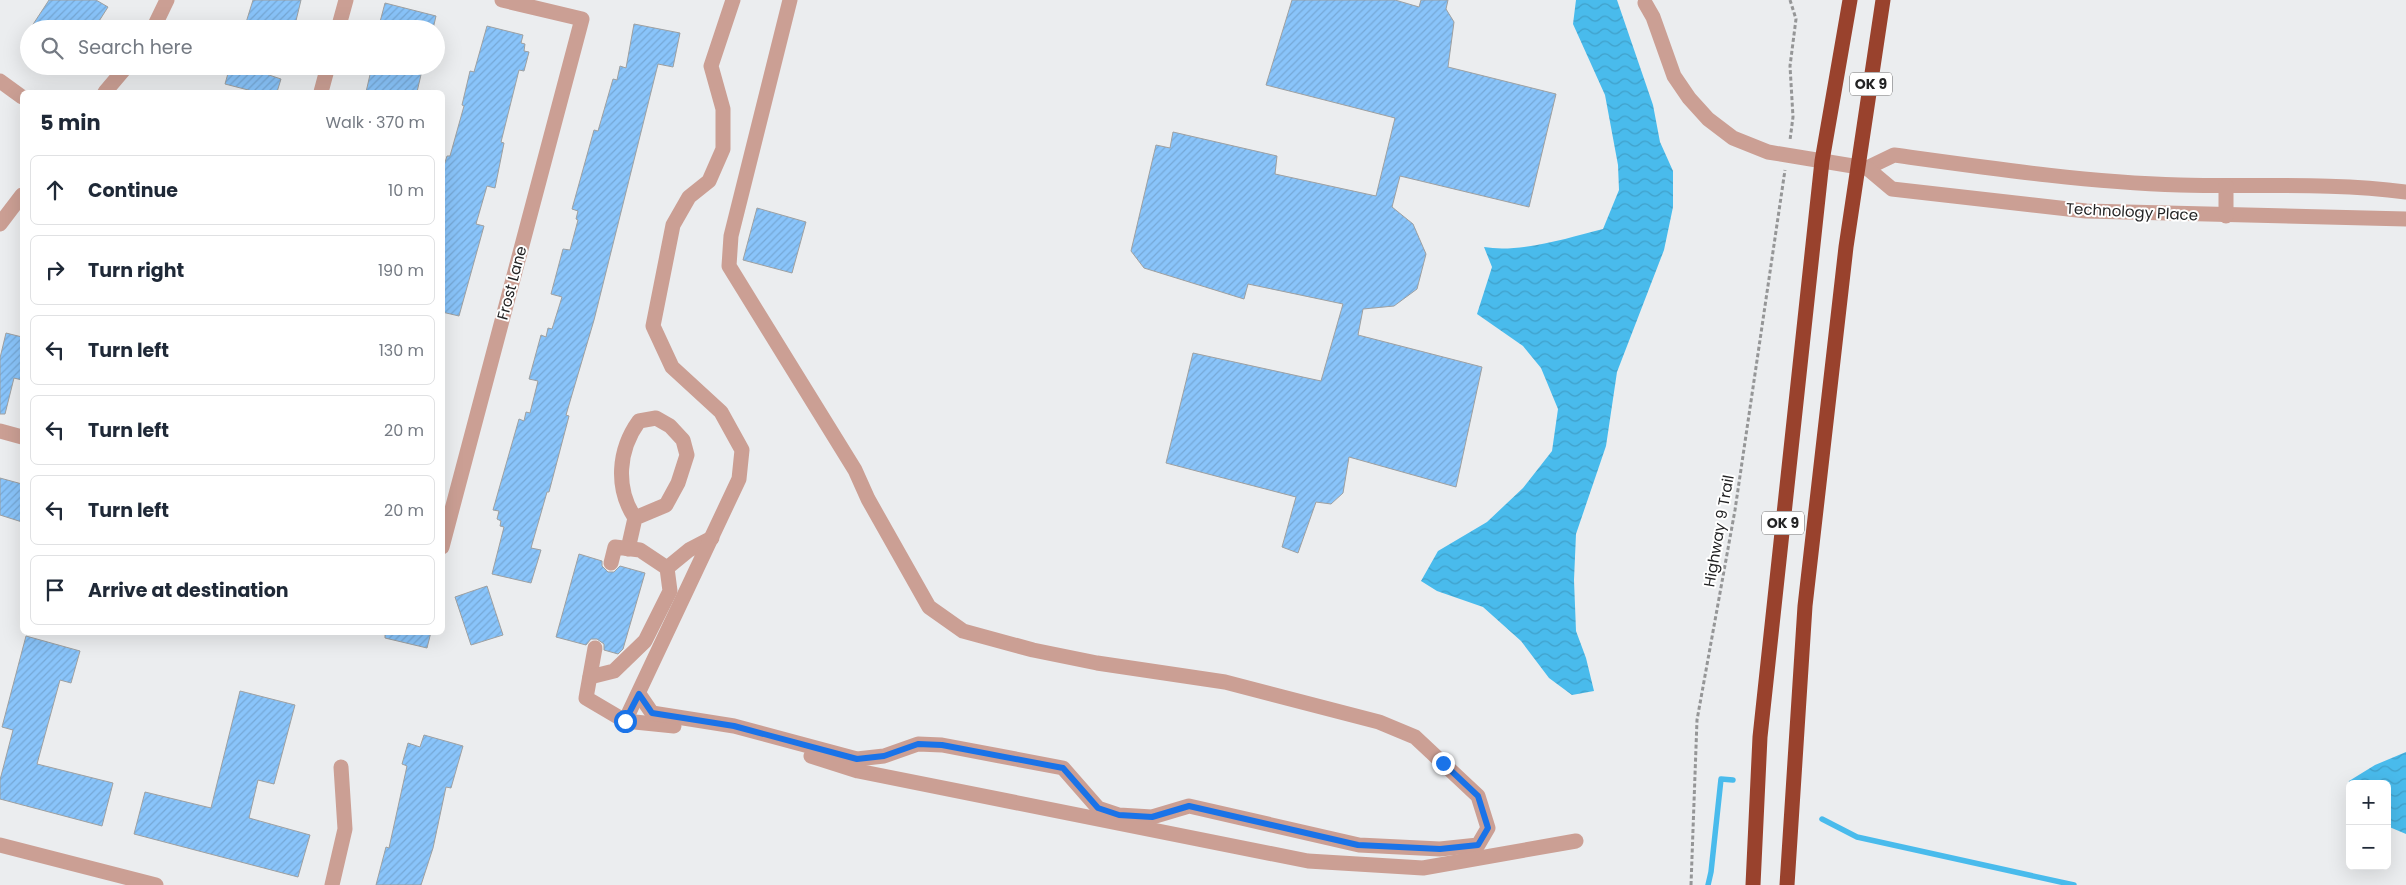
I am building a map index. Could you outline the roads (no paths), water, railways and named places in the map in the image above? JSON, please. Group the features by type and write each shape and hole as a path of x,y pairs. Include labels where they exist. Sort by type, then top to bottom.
{"highway":[{"name":"OK 9","path":"1753,885 1760,736 1822,161 1850,0"},
{"name":"OK 9","path":"1787,885 1805,606 1846,247 1863,167 1883,0"}],"street":[{"path":"157,20 167,0"},
{"path":"340,20 346,0"},
{"name":"Frost Lane","path":"445,536 582,19 502,0"},
{"path":"625,721 739,480 742,450 721,412 672,367 653,326 674,226 688,197 709,181 724,149 722,109 711,66 733,0"},
{"path":"639,694 652,713 734,726 857,759 884,756 918,744 942,745 1063,768 1098,808 1119,815 1152,817 1189,806 1358,845 1440,849 1478,845 1488,828 1478,796 1415,737 1379,722 1225,682 1097,663 1033,650 963,630 929,607 868,499 855,470 729,266 730,236 790,0"},
{"path":"1645,3 1653,17 1674,76 1689,98 1708,119 1733,138 1768,152 1863,167"},
{"path":"107,90 119,75"},
{"path":"322,90 326,75"},
{"path":"0,81 20,96"},
{"name":"Technology Place","path":"1863,167 1894,155 2093,180 2226,186 2360,187 2406,192"},
{"name":"Technology Place","path":"1863,167 1892,189 2086,212 2406,219"},
{"path":"2226,186 2226,216"},
{"path":"0,224 20,198"},
{"path":"628,549 635,518 626,504 624,495 622,457 629,435 639,421 656,418 670,426 683,440 687,454 678,483 666,505 635,518"},
{"path":"0,431 20,436"},
{"path":"667,568 689,550 712,538"},
{"path":"590,677 614,671 646,641 670,591 667,568 640,550 615,547 611,563"},
{"path":"595,648 586,698 625,721 726,732 858,771 1308,861 1423,868 1576,840"},
{"path":"332,885 345,830 340,767"},
{"path":"0,845 156,885"}],"water":[{"path":"1576,0 1617,0 1653,105 1660,142 1673,171 1673,207 1664,250 1617,372 1606,446 1576,534 1574,580 1576,631 1586,658 1594,691 1572,695 1549,678 1521,641 1483,607 1437,591 1421,581 1438,551 1487,522 1523,488 1552,451 1558,409 1541,368 1523,346 1477,314 1492,267 1484,247 1513,248 1528,246 1603,229 1619,190 1618,165 1605,95 1573,24"},
{"path":"2406,752 2406,834 2391,828 2391,780 2351,780 2375,765"}],"waterway":[{"path":"1708,885 1721,779 1733,780"},
{"path":"1822,819 1857,837 2074,885"}]}
